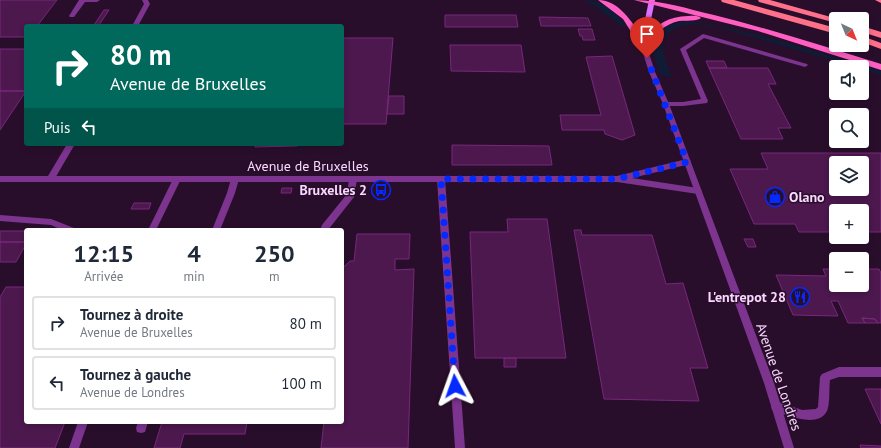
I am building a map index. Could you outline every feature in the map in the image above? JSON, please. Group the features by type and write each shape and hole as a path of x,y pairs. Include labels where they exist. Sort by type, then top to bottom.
{"highway":[{"path":"725,0 829,29"},
{"path":"762,0 829,19"},
{"path":"869,31 881,35"},
{"path":"869,42 881,46"}],"main road":[{"path":"601,0 626,18 643,44"},
{"path":"637,0 651,1 741,25 881,67"},
{"path":"643,44 651,1"},
{"path":"643,44 653,31 663,23 676,18 702,19 741,25"}],"street":[{"path":"72,16 83,0 97,0"},
{"path":"136,24 147,4 146,0"},
{"path":"666,104 683,104 705,101 683,49 703,36 805,65"},
{"name":"Avenue de Londres","path":"643,44 652,72 666,104 769,383 789,448"},
{"path":"51,178 69,146"},
{"name":"Avenue de Bruxelles","path":"617,179 687,162"},
{"name":"Avenue de Bruxelles","path":"0,179 617,179 698,190"},
{"path":"153,228 177,179"},
{"path":"217,228 235,179"},
{"path":"325,228 351,195 353,179"},
{"path":"441,179 460,448"},
{"path":"0,218 51,222 66,228"},
{"path":"776,406 802,415 818,414 823,409 825,377 839,372 881,372"},
{"path":"74,448 83,424"}],"shaded area":[{"path":"584,0 597,2 608,8 627,26 623,27"},
{"path":"685,21 708,24 754,34 844,60 831,60 704,25 685,25 672,31 666,37 664,42 663,48 665,60 672,77 660,75 651,41 660,30"},
{"path":"869,67 881,71 881,75 869,71"}],"building":[{"path":"0,0 57,0 39,24 24,24 24,37 0,37"},
{"path":"104,10 109,10 100,24 95,24"},
{"path":"445,15 516,15 518,27 445,27"},
{"path":"539,17 588,18 591,26 541,26"},
{"path":"578,29 592,29 595,40 583,40"},
{"path":"344,38 393,38 386,124 344,124"},
{"path":"450,45 521,45 525,72 451,71"},
{"path":"0,49 24,49 24,91 0,91"},
{"path":"612,56 635,135 622,140 605,134 604,130 562,130 560,115 601,115 586,57"},
{"path":"706,61 724,61 727,68 709,68"},
{"path":"709,68 768,68 776,84 768,84 791,128 778,128 783,139 741,139"},
{"path":"0,91 24,91 24,94 0,130"},
{"path":"389,96 404,96 404,114 387,114"},
{"path":"452,145 549,146 552,165 452,165"},
{"path":"255,146 297,146 255,147"},
{"path":"761,153 881,153 881,232 869,232 869,204 829,204 829,232 799,232 795,224 754,224 730,169 768,169"},
{"path":"282,188 292,188 291,193 281,193"},
{"path":"134,203 151,203 149,209 131,209"},
{"path":"507,219 547,219 566,358 475,358 470,232 508,232"},
{"path":"574,230 581,230 582,235 652,235 666,284 683,283 708,368 690,368 699,401 604,399"},
{"path":"0,231 24,231 24,242 0,242"},
{"path":"357,234 410,234 409,259 395,259 395,270 414,269 408,448 321,448 324,424 344,424 344,266 350,261 354,261"},
{"path":"744,239 753,239 756,247 748,247"},
{"path":"0,242 24,242 24,248 16,262 0,262"},
{"path":"823,269 829,269 829,292 869,292 869,269 879,269 881,273 881,323 878,323 875,319 862,318 865,323 848,323 838,301 831,301 838,316 793,315 776,275 826,276"},
{"path":"6,287 24,287 24,424 64,424 55,448 0,448 0,297"},
{"path":"862,318 875,319 878,323 865,323"},
{"path":"504,358 516,358 516,367 504,367"},
{"path":"865,389 881,389 881,424"},
{"path":"161,424 247,424 245,434 184,434 180,448 154,448"},
{"path":"860,445 881,446 881,448 861,448"}],"place":[{"name":"Bruxelles 2","path":"381,190"},
{"name":"Olano","path":"775,197"},
{"name":"L'entrepot 28","path":"800,297"}],"route":[{"path":"455,386 441,179 617,179 687,162 666,104 647,58"}]}
